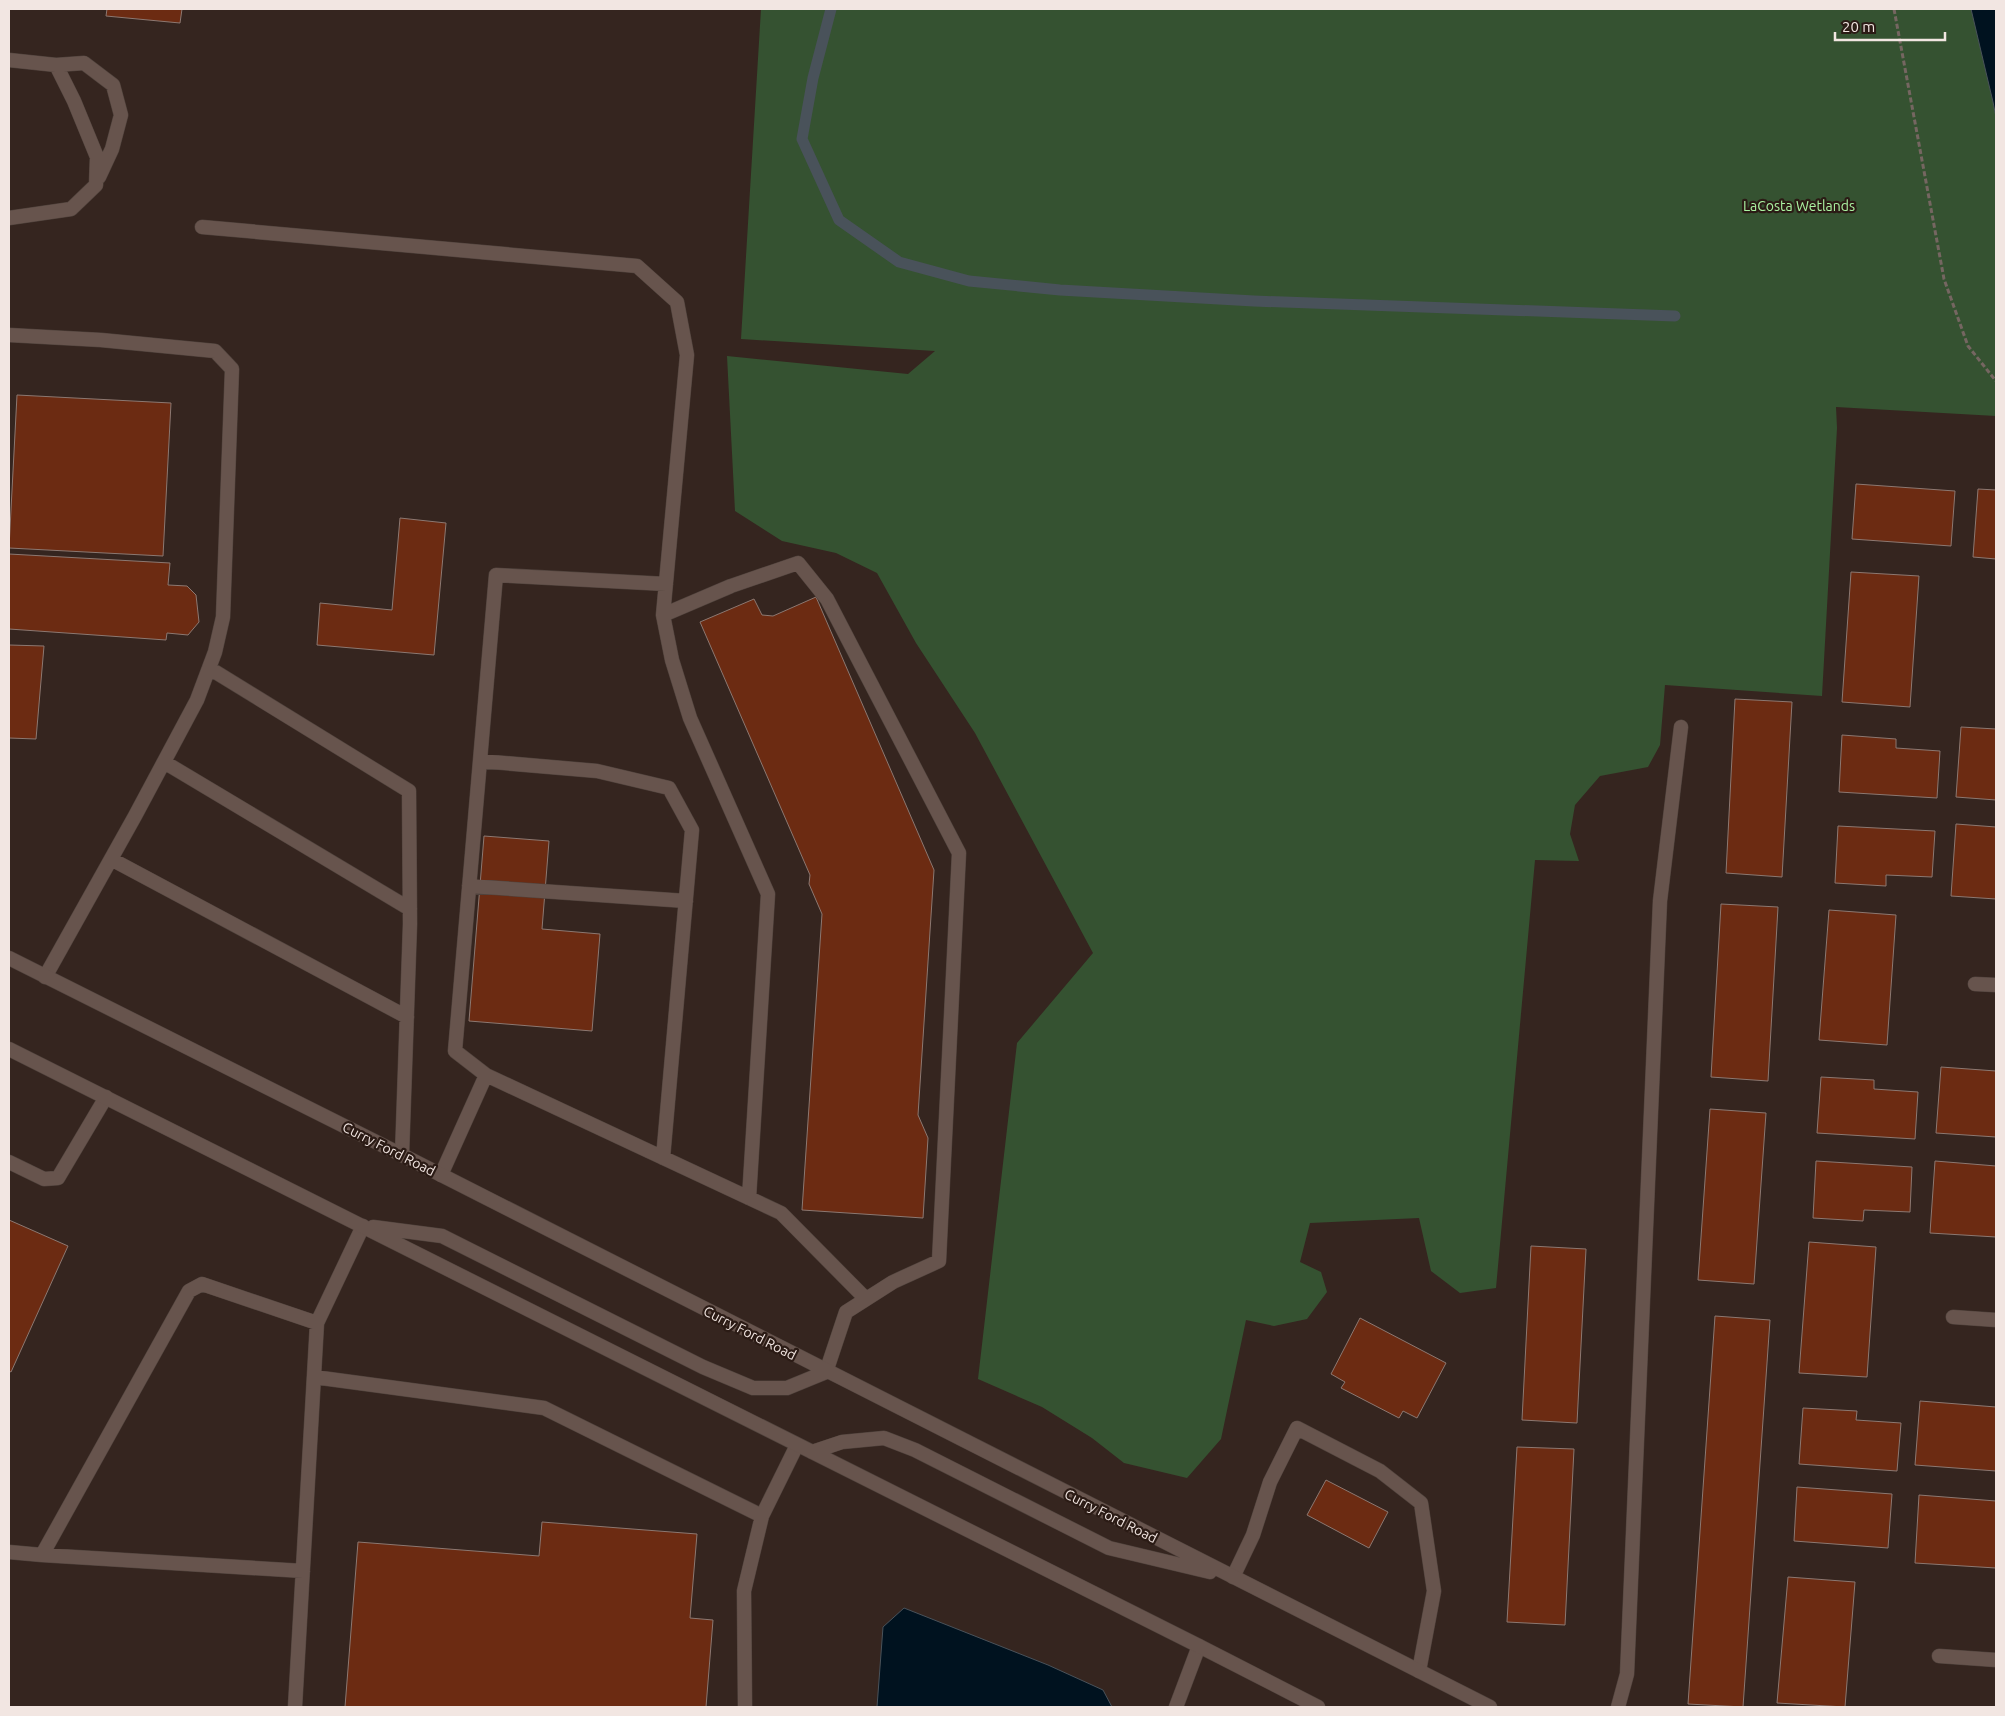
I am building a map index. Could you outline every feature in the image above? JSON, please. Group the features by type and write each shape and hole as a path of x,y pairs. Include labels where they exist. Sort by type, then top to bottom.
{"main road":[{"path":"9,60 56,65 84,63 113,85 121,115 112,150 96,185 71,209 9,218"},
{"path":"56,65 74,101 97,157 96,185"},
{"path":"202,227 637,266 677,302 687,355 663,615 672,660 690,718 768,894 749,1198"},
{"path":"9,335 101,340 215,352 232,369 223,617 215,652 198,700 45,977"},
{"path":"363,1226 442,1236 703,1367 753,1388 787,1388 826,1372 846,1312 893,1282 939,1261 959,853 827,599 798,563 730,586 663,615"},
{"path":"666,584 496,575 455,1051 486,1075 781,1213 866,1300"},
{"path":"209,668 409,791 410,909 402,1155"},
{"path":"1618,1707 1627,1674 1660,901 1681,727"},
{"path":"480,761 597,771 668,788 692,830 663,1158"},
{"path":"164,762 410,909"},
{"path":"111,859 407,1017"},
{"path":"469,886 687,899"},
{"name":"Curry Ford Road","path":"9,958 402,1155 826,1372 1490,1707"},
{"path":"1976,984 1996,985"},
{"path":"9,1049 1318,1707"},
{"path":"440,1175 486,1075"},
{"path":"9,1162 44,1179 58,1178 106,1097"},
{"path":"295,1707 317,1323 363,1226"},
{"path":"42,1555 189,1291 202,1284 317,1323"},
{"path":"1953,1317 1996,1320"},
{"path":"314,1377 544,1408 762,1516"},
{"path":"812,1452 842,1442 884,1438 915,1450 1109,1548 1233,1577 1253,1535 1270,1482 1297,1428 1380,1470 1420,1503 1434,1591 1419,1671"},
{"path":"745,1707 744,1591 762,1516 797,1445"},
{"path":"9,1552 303,1571"},
{"path":"1176,1707 1199,1646"},
{"path":"1939,1656 1996,1660"}],"path":[{"path":"1894,9 1944,279 1968,346 1996,381"}],"green space":[{"name":"LaCosta Wetlands","path":"761,9 1996,9 1996,416 1836,407 1837,428 1822,696 1665,685 1660,745 1648,767 1600,776 1575,805 1570,834 1579,861 1535,860 1496,1288 1460,1293 1431,1271 1419,1218 1310,1223 1300,1262 1321,1272 1327,1292 1307,1319 1274,1326 1246,1320 1221,1439 1187,1478 1124,1463 1092,1438 1042,1407 978,1379 1017,1043 1093,953 975,733 916,643 877,573 836,553 782,541 735,511 727,356 908,374 935,351 741,339"}],"water":[{"path":"1971,9 1996,9 1996,117 1993,102"},
{"path":"904,1608 1048,1665 1103,1690 1112,1707 877,1707 883,1627"}],"building":[{"path":"107,9 182,9 180,23 106,16"},
{"path":"17,395 171,403 163,556 9,548"},
{"path":"1856,484 1955,491 1951,546 1852,539"},
{"path":"1978,489 1996,490 1996,559 1973,557"},
{"path":"400,518 446,523 434,655 317,645 320,603 392,610"},
{"path":"9,554 170,563 168,585 187,586 196,595 199,622 188,635 167,633 166,640 9,629"},
{"path":"1851,572 1919,576 1910,707 1842,702"},
{"path":"816,597 934,870 918,1115 928,1138 923,1218 802,1210 822,914 809,884 810,875 700,622 754,599 762,615 773,616"},
{"path":"9,645 44,646 36,739 9,738"},
{"path":"1735,699 1792,702 1782,877 1726,873"},
{"path":"1961,727 1996,729 1996,800 1956,797"},
{"path":"1842,735 1896,739 1896,748 1940,751 1937,798 1839,792"},
{"path":"1956,824 1996,827 1996,899 1951,896"},
{"path":"1838,826 1935,831 1932,877 1886,875 1886,886 1835,883"},
{"path":"484,836 549,841 542,929 600,934 592,1031 469,1021"},
{"path":"1721,904 1778,907 1768,1081 1711,1077"},
{"path":"1829,910 1896,915 1887,1045 1819,1040"},
{"path":"1941,1067 1996,1071 1996,1137 1936,1133"},
{"path":"1821,1077 1874,1080 1874,1089 1918,1092 1915,1139 1817,1133"},
{"path":"1710,1109 1766,1113 1754,1284 1698,1280"},
{"path":"1816,1161 1912,1167 1910,1212 1864,1210 1863,1221 1813,1218"},
{"path":"1935,1161 1996,1166 1996,1237 1930,1233"},
{"path":"9,1220 68,1246 11,1372 9,1371"},
{"path":"1809,1242 1876,1247 1867,1377 1799,1373"},
{"path":"1531,1246 1586,1249 1577,1423 1522,1420"},
{"path":"1715,1316 1770,1320 1743,1707 1688,1704"},
{"path":"1360,1318 1446,1363 1417,1418 1403,1411 1399,1418 1341,1388 1345,1382 1331,1374"},
{"path":"1920,1401 1996,1407 1996,1471 1915,1465"},
{"path":"1803,1408 1857,1411 1856,1420 1901,1423 1897,1471 1799,1464"},
{"path":"1517,1447 1574,1449 1565,1625 1507,1622"},
{"path":"1326,1480 1388,1512 1369,1548 1307,1515"},
{"path":"1797,1487 1892,1494 1888,1548 1794,1541"},
{"path":"1919,1495 1996,1501 1996,1568 1915,1563"},
{"path":"542,1522 697,1534 690,1618 713,1620 706,1707 345,1707 358,1542 539,1556"},
{"path":"1788,1577 1855,1582 1845,1707 1777,1703"}],"waterway":[{"path":"831,9 813,78 802,139 839,220 899,262 969,281 1060,290 1254,301 1675,316"}]}
